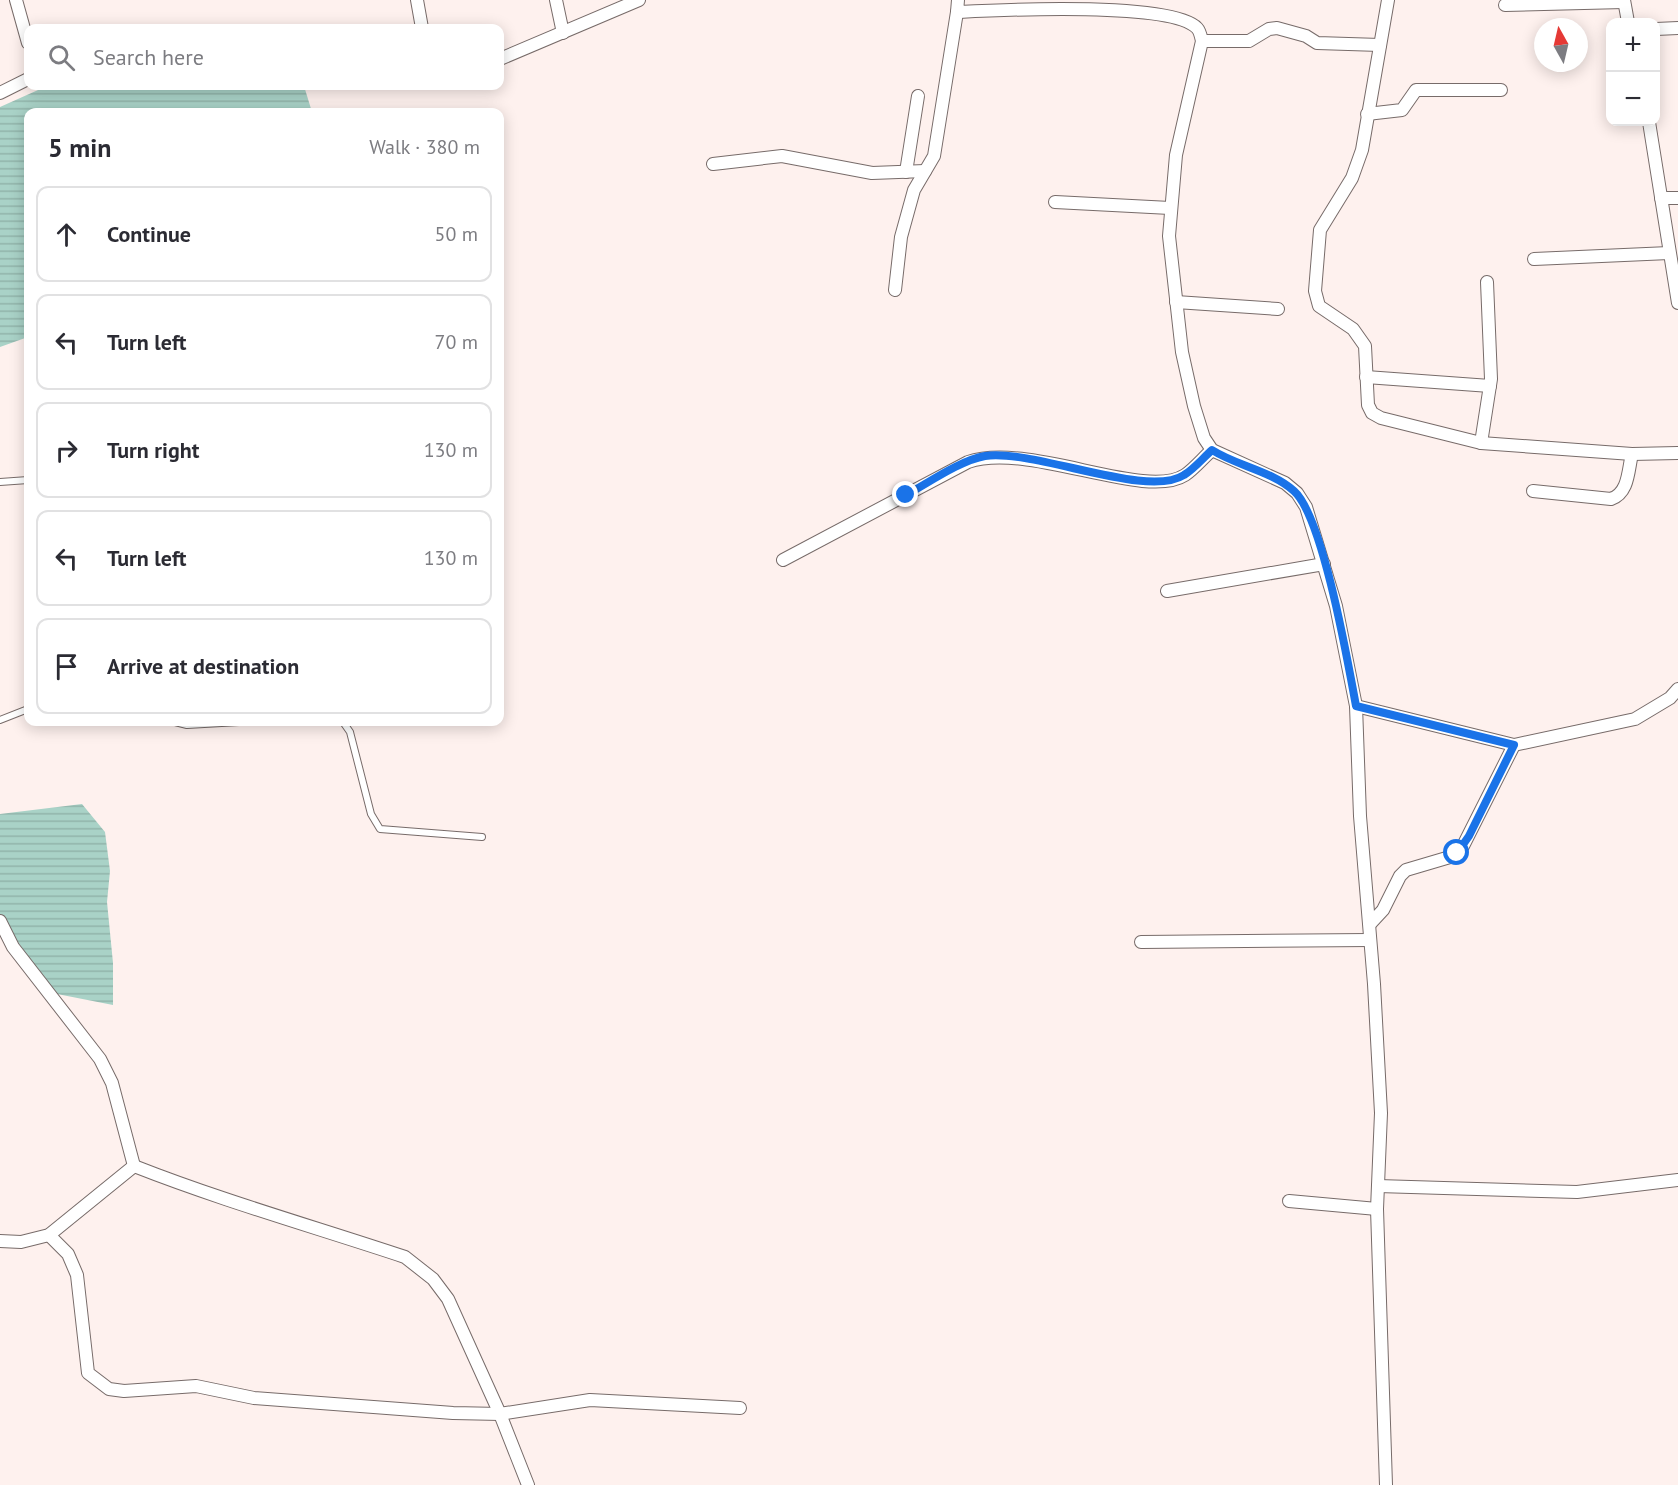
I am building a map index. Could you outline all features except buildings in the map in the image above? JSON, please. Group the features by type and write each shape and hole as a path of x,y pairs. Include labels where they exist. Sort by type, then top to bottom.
{"street":[{"path":"16,0 24,29"},
{"path":"417,0 421,24"},
{"path":"556,0 562,33"},
{"path":"504,58 639,0"},
{"path":"1388,0 1358,166 1320,230 1315,291 1320,306 1360,336 1366,355 1368,405 1372,413 1381,418 1481,443 1632,454 1678,453"},
{"path":"1505,4 1624,1 1627,18"},
{"path":"895,290 901,237 914,190 934,156 957,6 1128,11 1183,20 1198,28 1202,40 1176,155 1169,236 1182,352 1194,406 1204,438 1212,450 1285,483 1297,493 1306,507 1344,641 1356,706 1360,816 1370,924 1381,1113 1377,1209 1386,1485"},
{"path":"1202,40 1249,40 1269,29 1277,28 1306,36 1317,43 1380,45"},
{"path":"1660,28 1678,28"},
{"path":"0,93 24,82"},
{"path":"1367,114 1402,110 1416,90 1501,90"},
{"path":"906,171 918,96"},
{"path":"1650,126 1678,303"},
{"path":"713,164 782,156 862,172 925,171"},
{"path":"1661,198 1678,198"},
{"path":"1055,202 1170,208"},
{"path":"1533,259 1669,253"},
{"path":"1481,443 1490,386 1487,282"},
{"path":"1176,302 1278,309"},
{"path":"1366,377 1490,386"},
{"path":"783,560 968,462 984,456 1056,463 1150,483 1168,482 1184,476 1212,450"},
{"path":"1533,491 1611,499 1618,497 1624,489 1632,454"},
{"path":"1167,591 1324,564"},
{"path":"1356,706 1514,745 1635,718 1670,698 1678,690"},
{"path":"1370,924 1383,910 1400,876 1406,870 1450,857 1463,846 1514,745"},
{"path":"0,921 13,947 100,1059 120,1110 135,1166"},
{"path":"1141,942 1370,940"},
{"path":"0,1241 21,1242 49,1235 135,1166"},
{"path":"135,1166 197,1191 255,1207 405,1257 420,1267 433,1279 448,1299 500,1414 528,1485"},
{"path":"1378,1186 1584,1192 1678,1180"},
{"path":"1288,1201 1377,1209"},
{"path":"49,1235 68,1254 77,1275 88,1373 109,1389 124,1391 196,1386 254,1398 500,1414 590,1400 632,1400 740,1408"}],"lane":[{"path":"0,482 24,480"},
{"path":"0,720 24,711"},
{"path":"346,726 350,732 371,814 380,829 482,837"}],"water":[{"path":"38,90 305,90 311,108 24,108 24,338 0,347 0,107"},
{"path":"82,804 105,832 110,871 107,902 113,963 113,1005 52,993 0,915 0,814"}],"route":[{"path":"906,495 984,456 1056,463 1150,483 1168,482 1184,476 1212,450 1225,458 1285,483 1297,493 1306,507 1336,606 1356,706 1514,745 1469,836 1457,853"}]}
